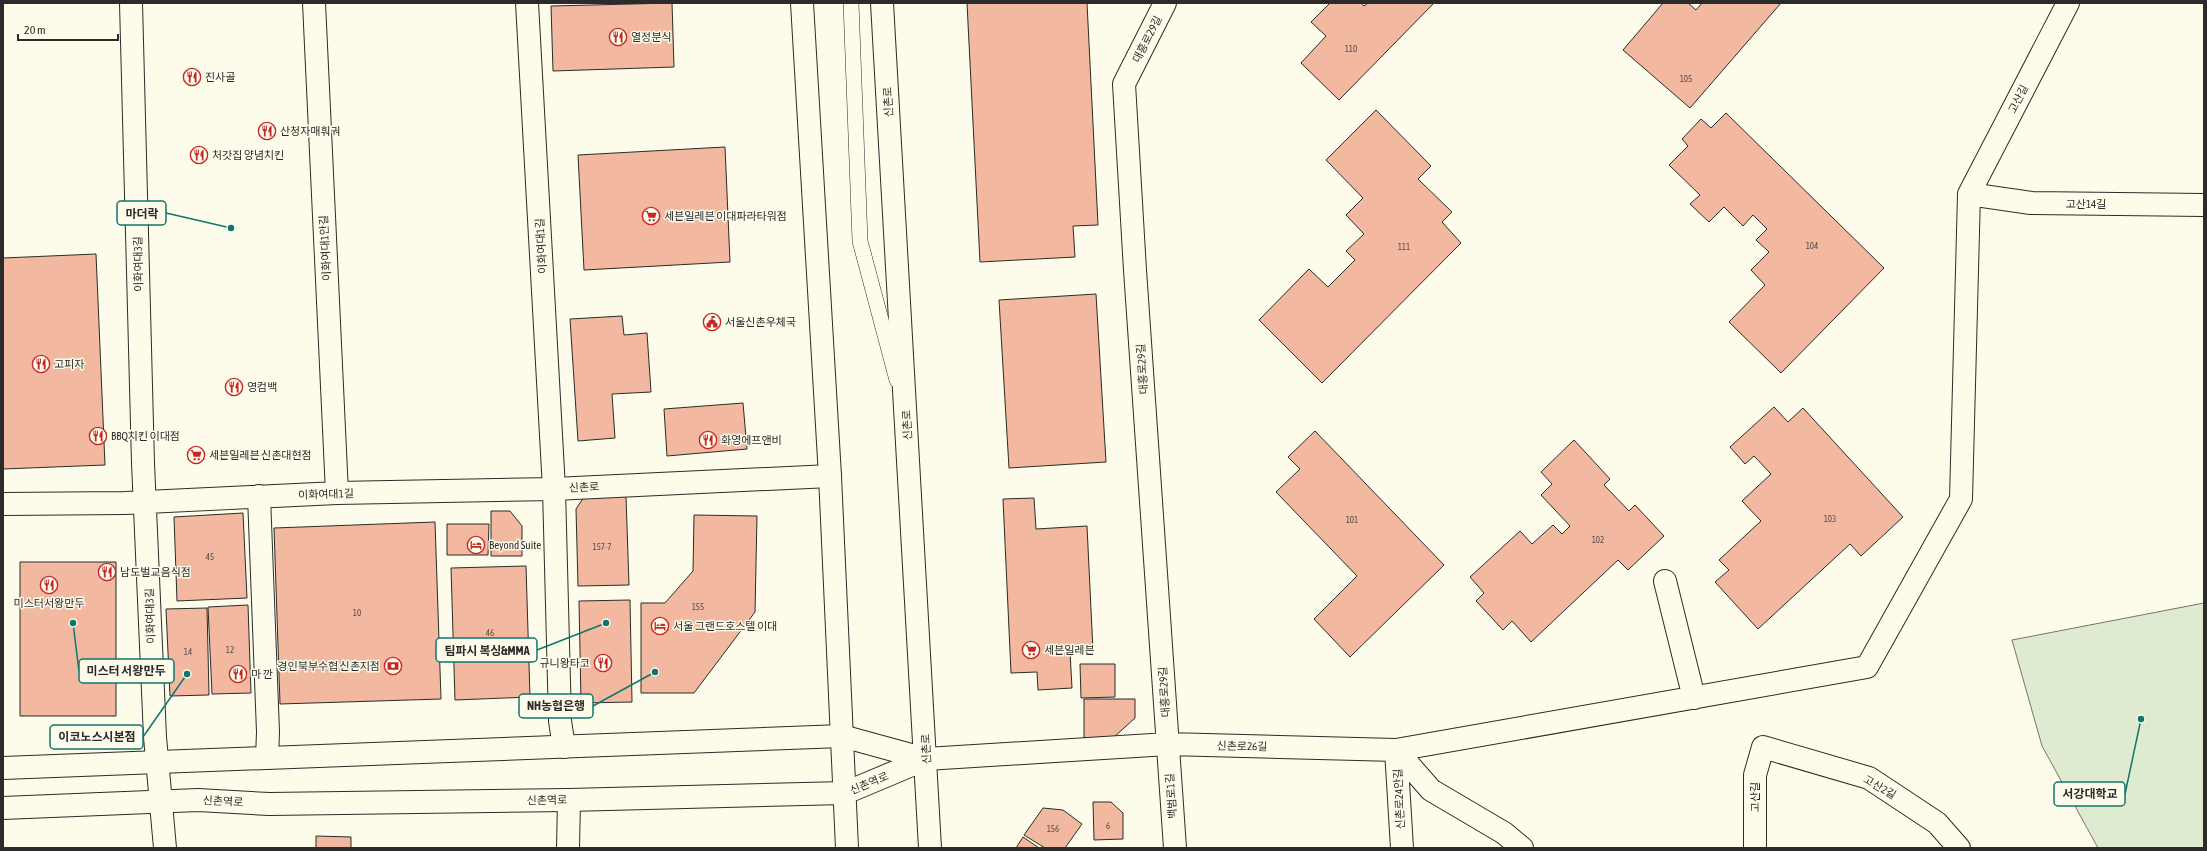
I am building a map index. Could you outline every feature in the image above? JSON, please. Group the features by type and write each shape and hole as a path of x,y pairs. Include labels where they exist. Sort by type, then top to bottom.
{"street":[{"name":"이화여대3길","path":"131,3 145,502 155,737 161,801"},
{"name":"이화여대1안길","path":"314,3 337,493"},
{"name":"이화여대1길","path":"527,3 554,489 560,721 564,747"},
{"path":"802,3 830,476 847,848"},
{"name":"신촌로","path":"882,3 907,420 930,848"},
{"name":"대흥로29길","path":"1165,3 1124,84 1135,270 1168,744"},
{"name":"고산길","path":"1969,194 2068,3"},
{"name":"신촌로26길","path":"926,759 1168,744 1396,750 1867,667 1961,499 1969,194"},
{"name":"고산14길","path":"1969,194 2031,204 2204,205"},
{"name":"신촌로","path":"554,489 830,476"},
{"name":"이화여대1길","path":"145,502 337,493 554,489"},
{"path":"259,496 268,732 267,758"},
{"path":"3,504 145,502"},
{"path":"1665,581 1694,698"},
{"path":"3,768 842,736 926,759"},
{"name":"백범로1길","path":"1168,744 1175,848"},
{"name":"고산길","path":"1754,848 1755,775 1763,747"},
{"name":"고산2길","path":"1763,747 1869,778 1937,822 1958,848"},
{"path":"1396,750 1431,790 1504,833 1522,848"},
{"name":"신촌로24안길","path":"1396,750 1402,848"},
{"name":"신촌역로","path":"3,808 198,800 269,804 569,800 845,793 926,759"},
{"path":"568,848 569,800"},
{"path":"161,801 165,848"}],"lane":[{"path":"851,3 860,241 907,420"}],"green space":[{"path":"2204,603 2204,848 2098,848 2042,746 2012,640"}],"building":[{"path":"672,3 674,67 553,71 551,6"},
{"path":"967,3 1087,3 1098,225 1073,226 1075,257 980,262"},
{"path":"1330,3 1361,3 1364,6 1368,3 1434,3 1339,100 1301,63 1326,36 1311,22"},
{"path":"1663,3 1688,3 1696,10 1702,3 1781,3 1690,108 1623,50"},
{"path":"1376,110 1431,166 1418,179 1452,212 1442,222 1461,243 1322,383 1259,320 1309,269 1328,287 1355,260 1346,251 1364,234 1346,215 1363,198 1326,160"},
{"path":"1726,113 1884,268 1781,373 1729,322 1765,285 1751,270 1769,252 1756,240 1767,229 1753,215 1743,226 1724,207 1709,222 1690,204 1700,195 1669,165 1688,146 1682,139 1701,119 1711,128"},
{"path":"725,147 730,262 584,270 578,155"},
{"path":"96,254 105,465 3,469 3,258"},
{"path":"1096,294 1106,462 1009,468 999,300"},
{"path":"622,316 624,335 647,333 651,392 612,394 615,438 578,441 570,319"},
{"path":"743,403 747,449 667,456 664,409"},
{"path":"1774,407 1788,422 1803,408 1903,517 1861,556 1850,544 1758,629 1715,582 1729,570 1719,560 1761,521 1742,501 1771,474 1754,456 1745,464 1730,447"},
{"path":"1315,431 1444,565 1350,657 1314,619 1357,576 1276,492 1300,469 1288,457"},
{"path":"1574,440 1610,479 1604,485 1629,511 1635,505 1664,536 1628,570 1618,560 1531,642 1512,621 1503,630 1476,601 1484,593 1470,577 1520,531 1532,544 1553,525 1562,534 1570,526 1541,495 1552,484 1541,472"},
{"path":"626,496 629,585 578,586 576,509 584,497"},
{"path":"1034,498 1036,529 1087,526 1093,651 1070,652 1072,688 1038,690 1037,672 1011,673 1003,499"},
{"path":"491,511 510,511 522,526 522,556 491,556"},
{"path":"243,513 247,598 177,601 174,517"},
{"path":"694,515 757,516 755,612 694,693 641,693 641,603 665,603 693,571"},
{"path":"435,522 441,699 280,704 274,528"},
{"path":"447,524 489,524 488,555 447,555"},
{"path":"20,562 116,562 116,716 20,716"},
{"path":"526,566 530,697 455,700 451,568"},
{"path":"630,600 632,702 581,703 579,601"},
{"path":"248,605 251,693 212,694 208,607"},
{"path":"207,608 209,695 170,696 166,609"},
{"path":"1080,664 1115,664 1115,697 1081,698"},
{"path":"1084,699 1135,699 1135,718 1113,738 1084,738"},
{"path":"1093,802 1111,802 1123,813 1123,839 1094,840"},
{"path":"1043,808 1063,810 1082,824 1065,848 1045,848 1024,835"},
{"path":"316,836 351,837 351,848 316,848"},
{"path":"1023,837 1039,848 1016,848"}],"place":[{"name":"열정분식","path":"618,37"},
{"name":"진사골","path":"192,77"},
{"name":"산청자매훠궈","path":"267,131"},
{"name":"처갓집 양념치킨","path":"199,155"},
{"name":"세븐일레븐 이대파라타워점","path":"651,216"},
{"name":"마더락","path":"231,228"},
{"name":"서울신촌우체국","path":"712,322"},
{"name":"고피자","path":"41,364"},
{"name":"영컴백","path":"234,387"},
{"name":"BBQ치킨 이대점","path":"98,436"},
{"name":"화영에프앤비","path":"708,440"},
{"name":"세븐일레븐 신촌대현점","path":"196,455"},
{"name":"Beyond Suite","path":"476,545"},
{"name":"남도벌교음식점","path":"107,572"},
{"name":"미스터서왕만두","path":"49,585"},
{"name":"미스터 서왕만두","path":"73,623"},
{"name":"팀파시 복싱&MMA","path":"606,623"},
{"name":"서울 그랜드호스텔 이대","path":"660,626"},
{"name":"세븐일레븐","path":"1031,650"},
{"name":"규니왕타코","path":"603,663"},
{"name":"경인북부수협 신촌지점","path":"393,666"},
{"name":"NH농협은행","path":"655,672"},
{"name":"이코노스시본점","path":"187,674"},
{"name":"마 깐","path":"238,674"},
{"name":"서강대학교","path":"2141,719"}]}
